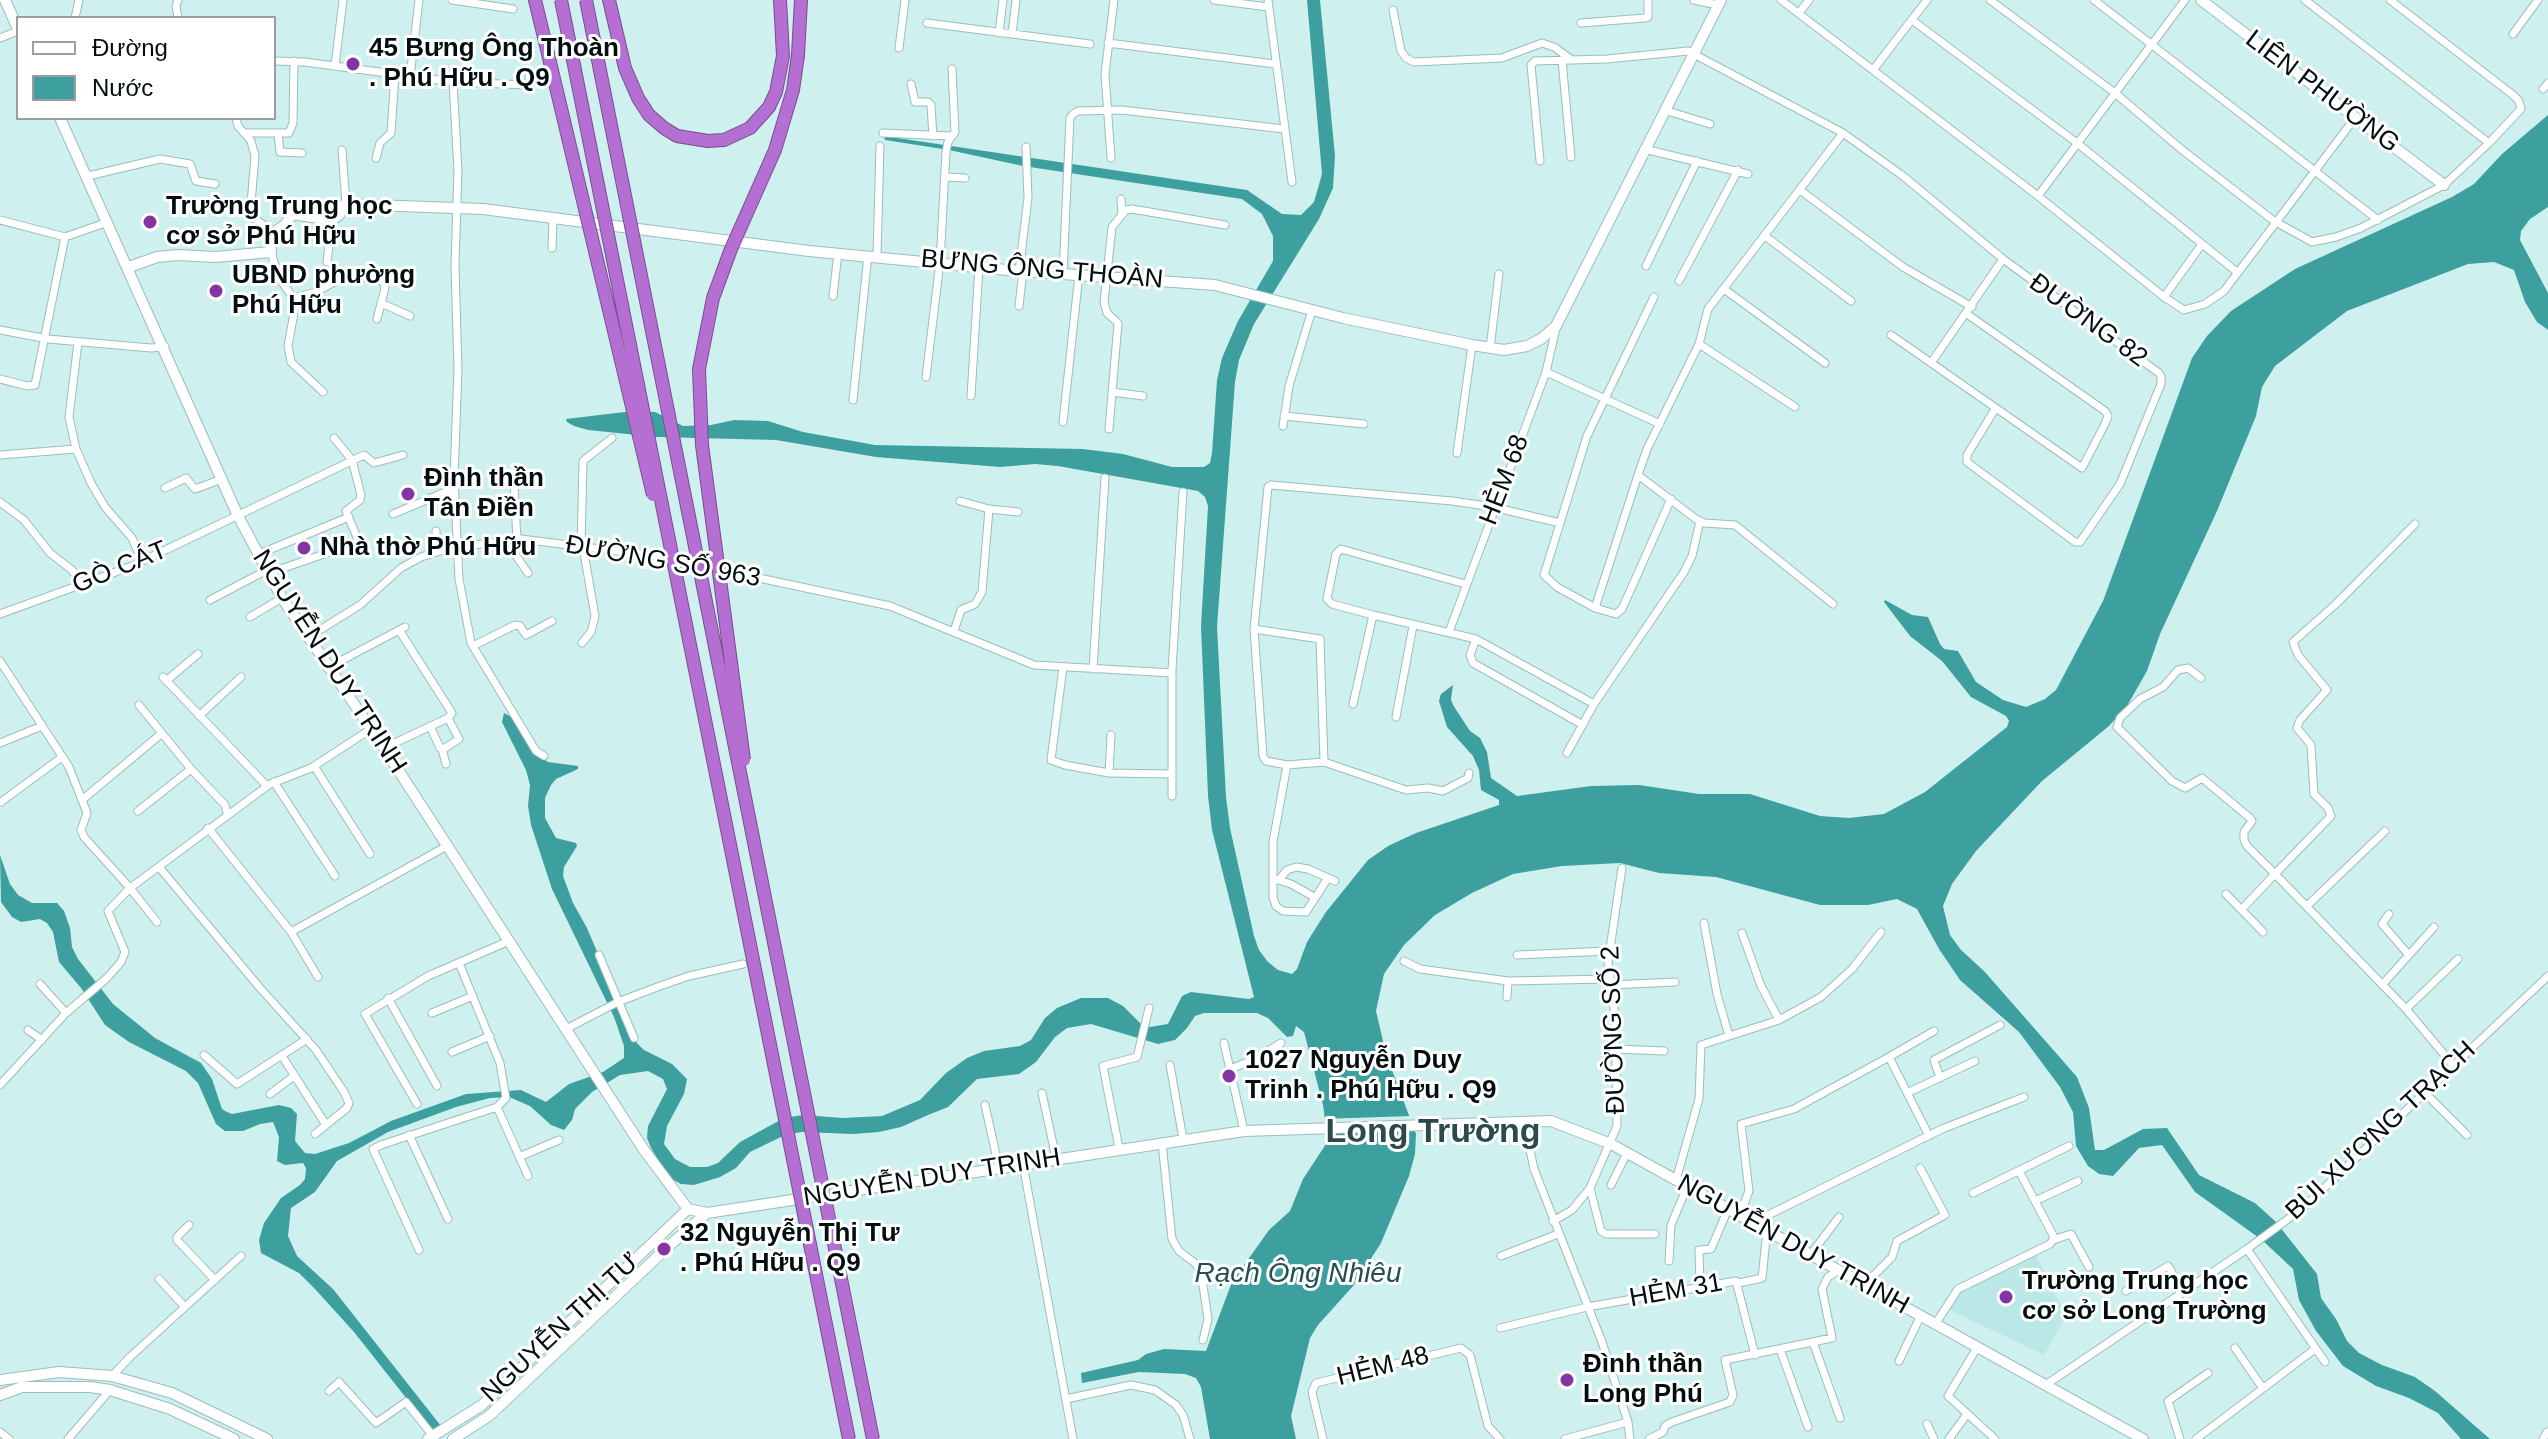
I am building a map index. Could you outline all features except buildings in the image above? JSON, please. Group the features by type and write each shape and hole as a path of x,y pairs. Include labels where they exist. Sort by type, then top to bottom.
{"highway":[{"path":"535,0 660,526 739,885"},
{"path":"561,0 849,1439"},
{"path":"586,0 873,1439"},
{"path":"609,0 625,68 638,98 649,115 664,128 693,141 724,140 760,119 776,92 783,56 780,0"},
{"path":"760,882 703,457 698,406 699,369 713,298 775,150 793,90 801,30 798,0"}],"street":[{"path":"335,66 343,0"},
{"path":"410,77 419,0"},
{"path":"452,0 513,9"},
{"path":"899,48 905,0"},
{"path":"999,33 1003,0"},
{"path":"1012,34 1016,0"},
{"path":"1111,158 1105,74 1114,0"},
{"path":"1214,0 1268,4 1292,182"},
{"path":"1581,23 1648,17 1648,0"},
{"path":"1556,326 1719,3 1694,0"},
{"path":"1781,0 2038,196 2177,307 2190,310 2217,297 2355,118"},
{"path":"1799,13 1809,0"},
{"path":"1873,70 1927,0"},
{"path":"1990,0 2115,93 2274,221 2312,242 2336,237 2378,220 2444,185 2521,109 2519,101 2390,0"},
{"path":"2094,0 2378,220"},
{"path":"2038,196 2185,0"},
{"name":"LIÊN PHƯỜNG","path":"2201,0 2444,185"},
{"path":"2305,0 2489,143"},
{"path":"2513,34 2538,0"},
{"path":"3,1 16,26"},
{"path":"1393,10 1401,51 1414,62 1502,58 1542,43 1554,47 1572,60"},
{"path":"1912,20 2077,143 2237,272"},
{"path":"927,23 1090,44"},
{"path":"1108,43 1275,64"},
{"path":"1540,161 1531,65 1535,61 1607,59 1685,51 1693,53"},
{"name":"ĐƯỜNG 82","path":"1693,53 1843,133 1903,176 2003,259 2159,373 2161,384 2120,484 2080,542 2075,542 1967,462 1967,455 1995,409"},
{"path":"1562,60 1571,157"},
{"path":"276,61 453,82 527,85 529,76"},
{"path":"245,133 289,133 293,123 294,61"},
{"path":"926,377 940,262 946,152 949,139 955,132 952,69"},
{"path":"376,158 380,143 391,133 395,74"},
{"path":"453,82 458,369 455,488 459,579 466,626 473,646 536,751 544,756"},
{"path":"911,84 915,102 931,105 933,136"},
{"path":"1063,273 1066,180 1070,118 1073,114 1106,109 1284,129"},
{"path":"1664,110 1710,124"},
{"name":"NGUYỄN DUY TRINH","path":"61,120 238,516 282,598 384,748 610,1098 671,1189 688,1209 707,1213 1244,1131 1423,1124 1559,1123 1611,1144 2143,1439"},
{"path":"236,120 251,141 255,156 250,215 265,226 270,235 271,252 279,278 297,306 288,346 291,362 323,392"},
{"path":"278,133 280,152 302,153"},
{"path":"883,133 949,139"},
{"path":"1595,608 1638,475 1699,344 1708,309 1843,133"},
{"path":"853,400 873,256 880,146"},
{"path":"1644,149 1748,174"},
{"path":"270,235 285,225 292,214 332,220 339,215 346,204 342,150"},
{"path":"1019,306 1028,198 1027,151"},
{"path":"88,176 160,159 190,164 196,181 215,184"},
{"path":"1646,266 1697,161"},
{"path":"1679,281 1738,170"},
{"path":"946,177 965,178"},
{"path":"1800,190 2105,411 2108,416 2082,468 1891,335"},
{"path":"1121,199 1122,215"},
{"name":"BƯNG ÔNG THOÀN","path":"346,204 483,209 838,253 1234,288 1308,309 1504,350 1527,346 1556,326"},
{"path":"1109,429 1118,323 1105,309 1112,227 1132,209 1225,225"},
{"path":"552,248 553,219"},
{"path":"0,220 65,237 108,222"},
{"path":"327,262 332,220"},
{"path":"1765,236 1851,301"},
{"path":"0,379 35,385 65,237"},
{"path":"2164,297 2202,244"},
{"path":"129,267 157,257 215,257 271,252"},
{"path":"833,296 838,253"},
{"path":"1931,363 1970,311 2003,259"},
{"path":"971,396 979,267"},
{"path":"1063,422 1079,274"},
{"path":"1490,348 1499,274"},
{"path":"294,298 316,292 331,282 361,277 384,283 377,319"},
{"path":"1724,289 1825,363"},
{"path":"1654,297 1587,436 1544,575 1557,587 1595,608 1616,614 1622,609 1671,499"},
{"path":"381,303 410,316"},
{"path":"1283,426 1291,375 1308,309"},
{"name":"HẺM 68","path":"1449,632 1493,507 1546,372 1556,326"},
{"path":"0,330 78,342 165,347"},
{"path":"78,342 69,417 76,449 105,507 132,538 142,561"},
{"path":"1699,344 1795,407"},
{"path":"1457,453 1472,345"},
{"path":"1546,372 1660,424"},
{"path":"1112,392 1143,396"},
{"path":"1284,416 1364,424"},
{"path":"210,600 268,572 359,542 347,509 362,498 352,460 334,438"},
{"path":"582,643 591,632 595,616 582,547 583,461 612,438"},
{"path":"0,455 76,449"},
{"path":"352,460 366,454 374,463 403,455"},
{"name":"GÒ CÁT","path":"0,614 142,561 352,460"},
{"path":"1638,475 1700,521 1735,525 1833,604"},
{"path":"165,488 186,478 194,489 222,479"},
{"path":"1093,669 1105,478"},
{"path":"514,483 514,540 517,559 528,573"},
{"path":"1469,773 1468,778 1443,791 1423,788 1406,790 1324,762 1271,764 1263,756 1254,629 1269,486 1403,496 1493,507 1560,523"},
{"path":"393,514 455,488"},
{"path":"1172,796 1172,673 1183,492"},
{"path":"960,501 989,509 1018,512"},
{"path":"0,502 24,520 50,553 72,570 81,584"},
{"path":"954,631 961,610 975,604 982,592 989,509"},
{"path":"259,554 349,517"},
{"path":"1567,753 1594,704 1684,572 1692,556 1700,521"},
{"path":"2242,909 2331,816 2328,808 2314,794 2311,745 2297,728 2300,720 2327,690 2298,655 2293,642 2337,603 2415,524"},
{"path":"436,531 437,552"},
{"name":"ĐƯỜNG SỐ 963","path":"307,638 360,605 409,563 458,547 514,540 656,556 890,606 1034,665 1172,673"},
{"path":"1465,584 1338,550 1328,602 1413,626 1476,639 1594,704"},
{"path":"250,617 282,598"},
{"path":"1353,704 1373,615"},
{"path":"473,646 515,625 520,626 526,635 552,621"},
{"path":"1396,717 1413,626"},
{"path":"327,668 402,629 451,711 448,718 384,748"},
{"path":"1254,629 1320,639 1324,762"},
{"path":"1476,639 1470,655 1473,663 1583,725"},
{"path":"198,654 164,679 271,784 335,876"},
{"path":"0,661 62,757 87,813 81,830 84,837 157,922"},
{"path":"1063,667 1051,760 1109,773 1172,774"},
{"path":"2201,678 2188,668 2178,670 2163,687 2140,699 2120,718 2117,727 2172,781 2185,788 2202,778 2250,818 2251,824 2243,835 2247,846 2406,1009 2453,1065"},
{"path":"199,716 241,677"},
{"path":"139,705 225,805 227,813"},
{"path":"442,749 459,739 448,718"},
{"path":"0,743 42,726"},
{"path":"430,726 446,764"},
{"path":"0,1085 63,1010 100,985 121,962 125,952 108,911 130,888 227,813 271,784 314,766 371,729"},
{"path":"82,800 161,734"},
{"path":"1109,773 1111,735"},
{"path":"1,802 62,757"},
{"path":"1276,879 1296,867 1332,879 1314,897 1311,908 1306,912 1283,911 1276,906 1273,897 1276,879 1273,842 1287,765"},
{"path":"314,766 370,854"},
{"path":"138,811 191,769"},
{"path":"208,828 291,932 318,977"},
{"path":"2307,906 2385,831"},
{"path":"291,932 447,846"},
{"path":"159,867 307,1039 349,1103 315,1134"},
{"name":"ĐƯỜNG SỐ 2","path":"1553,1221 1572,1210 1590,1188 1611,1144 1618,1117 1609,951 1622,868"},
{"path":"1276,879 1314,897"},
{"path":"2226,894 2263,932"},
{"path":"2389,914 2382,924 2408,954"},
{"path":"1704,923 1717,994 1729,1036"},
{"path":"2382,985 2434,927"},
{"path":"1676,1180 1699,1099 1701,1045 1779,1020 1832,988 1852,969 1881,932"},
{"path":"1742,933 1761,986 1779,1020"},
{"path":"417,1104 365,1014 428,976 509,941"},
{"path":"1517,955 1609,951"},
{"path":"599,955 634,1038"},
{"path":"2406,1009 2458,959"},
{"path":"1404,961 1420,969 1508,981 1675,982"},
{"path":"419,1250 373,1152 376,1146 497,1107 506,1098 505,1081 490,1036 459,963"},
{"path":"566,1029 618,1002 689,976 743,964"},
{"name":"BÙI XƯƠNG TRẠCH","path":"2047,1384 2247,1249 2323,1191 2548,976"},
{"path":"1507,997 1508,981"},
{"path":"40,984 63,1010"},
{"path":"432,1013 473,996"},
{"path":"388,998 437,1086"},
{"path":"1119,1148 1103,1066 1137,1057 1149,1008"},
{"path":"1940,1078 1933,1063 1936,1058 2000,1025"},
{"path":"30,1031 41,1039"},
{"path":"1740,1214 1749,1191 1741,1126 1794,1109 1934,1031"},
{"path":"452,1052 490,1036"},
{"path":"204,1055 234,1084 307,1039"},
{"path":"1224,1043 1244,1131"},
{"path":"1230,1069 1253,1060 1281,1043"},
{"path":"1616,1049 1664,1051"},
{"path":"282,1056 326,1125"},
{"path":"1889,1057 1929,1136"},
{"path":"1907,1093 1975,1061"},
{"path":"1170,1065 1183,1139"},
{"path":"270,1094 294,1076"},
{"path":"1042,1093 1056,1158"},
{"path":"2425,1093 2467,1135"},
{"path":"1754,1222 1929,1136 2024,1097"},
{"path":"985,1105 999,1168"},
{"path":"497,1107 528,1176"},
{"path":"1524,1122 1534,1169 1602,1342 1628,1422 1630,1439"},
{"path":"409,1135 448,1219"},
{"path":"519,1157 559,1140"},
{"path":"1162,1143 1172,1239 1179,1251 1197,1265 1204,1285 1208,1319 1203,1340"},
{"path":"1973,1193 2069,1146"},
{"path":"1611,1185 1627,1153"},
{"path":"1023,1164 1073,1439"},
{"path":"1865,1284 1892,1257 1897,1241 1945,1215 1920,1168"},
{"path":"2019,1171 2053,1240"},
{"path":"2035,1201 2078,1181"},
{"path":"1669,1261 1671,1225 1687,1187"},
{"path":"1590,1188 1601,1231 1606,1234 1655,1234"},
{"name":"NGUYỄN THỊ TƯ","path":"430,1438 482,1405 688,1209"},
{"path":"1700,1287 1699,1250 1711,1249 1728,1209"},
{"name":"NGUYỄN THỊ TƯ","path":"453,1439 489,1416 707,1213"},
{"path":"1811,1254 1839,1217"},
{"path":"189,1225 177,1240 215,1280"},
{"path":"1739,1283 1762,1278 1767,1230"},
{"path":"1501,1256 1558,1234"},
{"path":"1936,1323 1958,1289 2053,1240 2071,1234 2089,1267"},
{"path":"2247,1249 2325,1362"},
{"path":"112,1376 241,1256"},
{"path":"2126,1291 2168,1266 2184,1292"},
{"path":"1649,1439 1663,1432 1665,1426 1672,1422 1730,1402 1733,1395 1725,1360 1832,1338 1822,1289 1828,1277 1839,1270"},
{"path":"159,1279 185,1307"},
{"name":"HẺM 31","path":"1500,1328 1587,1307 1733,1281 1739,1283 1755,1355"},
{"path":"1899,1361 1921,1315"},
{"path":"1813,1342 1840,1418"},
{"path":"1978,1346 1949,1398 1995,1439"},
{"name":"HẺM 48","path":"1323,1439 1312,1392 1316,1383 1461,1348 1470,1355 1491,1431"},
{"path":"2235,1348 2262,1387"},
{"path":"1780,1349 1808,1427"},
{"path":"2196,1439 2315,1349"},
{"path":"0,1380 59,1372 112,1376 172,1393 267,1439"},
{"path":"2180,1439 2168,1401 2208,1373"},
{"path":"329,1391 338,1382 341,1383 376,1423 406,1402 430,1438"},
{"path":"1066,1399 1131,1385 1155,1390 1176,1405 1183,1415 1190,1439"},
{"path":"0,1395 22,1387 110,1390 170,1409 234,1439"},
{"path":"73,1437 110,1390"},
{"path":"1949,1439 1967,1414"},
{"path":"1565,1439 1628,1422"},
{"path":"1927,1424 1934,1439"},
{"path":"1485,1439 1491,1431 1500,1439"},
{"path":"0,1432 9,1439"},
{"path":"2543,1439 2547,1432"}],"shaded area":[{"name":"Trường Trung học cơ sở Long Trường","path":"2033,1249 2066,1317 2044,1355 1948,1309 1961,1286"}],"water":[{"name":"Rạch Ông Nhiêu","path":"1307,0 1320,0 1335,156 1333,188 1319,219 1254,324 1239,360 1217,627 1230,828 1259,950 1278,970 1292,974 1326,912 1368,860 1416,833 1499,805 1499,800 1481,790 1479,770 1473,756 1447,727 1439,701 1441,694 1453,685 1453,705 1470,731 1480,738 1487,752 1491,778 1517,796 1591,786 1639,785 1699,794 1750,794 1820,816 1849,818 1884,814 1925,792 2007,727 2009,721 2006,716 1971,697 1942,661 1910,636 1885,600 1912,615 1928,617 1944,649 1958,651 1976,682 2003,700 2026,707 2045,699 2056,690 2103,601 2192,358 2207,336 2231,311 2295,269 2474,184 2502,154 2548,115 2548,207 2530,219 2521,231 2520,240 2548,293 2548,330 2537,322 2525,302 2514,270 2494,262 2468,264 2347,311 2275,366 2262,387 2256,416 2217,511 2160,634 2147,671 2127,706 2109,726 2042,781 1976,851 1952,884 1943,906 1950,935 1961,950 1984,971 2077,1077 2089,1108 2095,1150 2104,1150 2143,1129 2167,1128 2199,1175 2255,1203 2276,1222 2317,1274 2321,1298 2347,1341 2359,1353 2415,1377 2490,1439 2461,1439 2438,1413 2376,1386 2343,1366 2316,1331 2299,1300 2293,1269 2262,1240 2195,1192 2162,1145 2139,1148 2113,1176 2099,1174 2088,1166 2076,1146 2073,1112 2060,1087 2019,1032 1960,980 1917,909 1897,899 1868,905 1820,905 1716,877 1659,873 1620,863 1562,866 1513,874 1472,893 1435,915 1404,945 1384,974 1376,1011 1386,1054 1416,1134 1415,1154 1381,1243 1354,1285 1310,1338 1291,1416 1296,1439 1210,1439 1201,1387 1196,1378 1185,1374 1139,1372 1082,1383 1081,1373 1138,1360 1146,1354 1164,1349 1206,1351 1232,1282 1269,1230 1290,1211 1303,1179 1328,1141 1323,1105 1304,1032 1296,1026 1293,1036 1287,1037 1268,1018 1257,1013 1204,1013 1195,1016 1175,1040 1158,1044 1091,1024 1067,1028 1055,1037 1036,1062 1019,1074 977,1079 948,1107 901,1127 853,1134 802,1132 785,1135 750,1152 736,1168 720,1177 694,1185 681,1184 668,1177 651,1148 647,1138 648,1126 667,1089 663,1079 648,1071 620,1075 592,1092 575,1109 572,1120 564,1130 551,1125 530,1106 509,1097 490,1098 456,1107 388,1132 337,1161 315,1192 291,1208 288,1236 297,1256 333,1289 441,1426 433,1432 354,1332 315,1289 299,1273 261,1253 259,1240 264,1223 281,1198 305,1179 303,1163 285,1165 277,1161 279,1137 273,1122 243,1131 225,1131 216,1124 198,1083 186,1071 129,1042 105,1025 81,988 59,962 53,932 47,923 40,919 21,922 12,917 1,902 0,855 10,884 18,895 32,903 57,903 64,911 78,959 113,1004 155,1038 201,1063 212,1079 222,1109 227,1112 232,1114 279,1105 291,1108 297,1114 295,1141 305,1153 315,1154 349,1143 391,1121 466,1094 521,1090 546,1102 569,1084 603,1072 624,1058 624,1046 614,1017 552,889 531,825 528,806 530,785 526,770 502,722 504,713 515,719 536,753 548,762 578,766 578,769 556,779 551,785 545,798 545,818 556,838 576,843 563,876 635,1041 644,1050 672,1064 687,1079 684,1094 667,1126 664,1144 675,1159 690,1167 707,1167 718,1163 740,1142 784,1118 803,1115 843,1118 882,1116 920,1100 946,1073 967,1058 984,1051 1020,1046 1031,1040 1045,1018 1057,1008 1081,998 1108,998 1123,1006 1141,1024 1150,1027 1168,1024 1182,996 1191,992 1254,997 1212,830 1208,796 1201,626 1208,506 1205,497 1198,491 1058,466 1000,467 876,457 776,440 657,437 588,430 574,426 566,419 633,411 655,412 683,426 734,420 768,421 803,432 875,445 1083,449 1123,454 1172,467 1204,467 1210,463 1212,453 1217,380 1222,358 1238,321 1273,261 1273,236 1262,214 1242,199 1023,166 885,140 884,136 1247,190 1282,214 1301,215 1314,202 1322,174"}],"pier":[{"path":"1412,1116 1417,1127 1323,1131 1321,1119"}],"place":[{"name":"45 Bưng Ông Thoàn . Phú Hữu . Q9","path":"353,64"},
{"name":"Trường Trung học cơ sở Phú Hữu","path":"150,222"},
{"name":"UBND phường Phú Hữu","path":"216,291"},
{"name":"Đình thần Tân Điền","path":"408,494"},
{"name":"Nhà thờ Phú Hữu","path":"304,548"},
{"name":"1027 Nguyễn Duy Trinh . Phú Hữu . Q9","path":"1229,1076"},
{"name":"32 Nguyễn Thị Tư . Phú Hữu . Q9","path":"664,1249"},
{"name":"Trường Trung học cơ sở Long Trường","path":"2006,1297"},
{"name":"Đình thần Long Phú","path":"1567,1380"}],"district":[{"name":"Long Trường","path":"1433,1133"}]}
